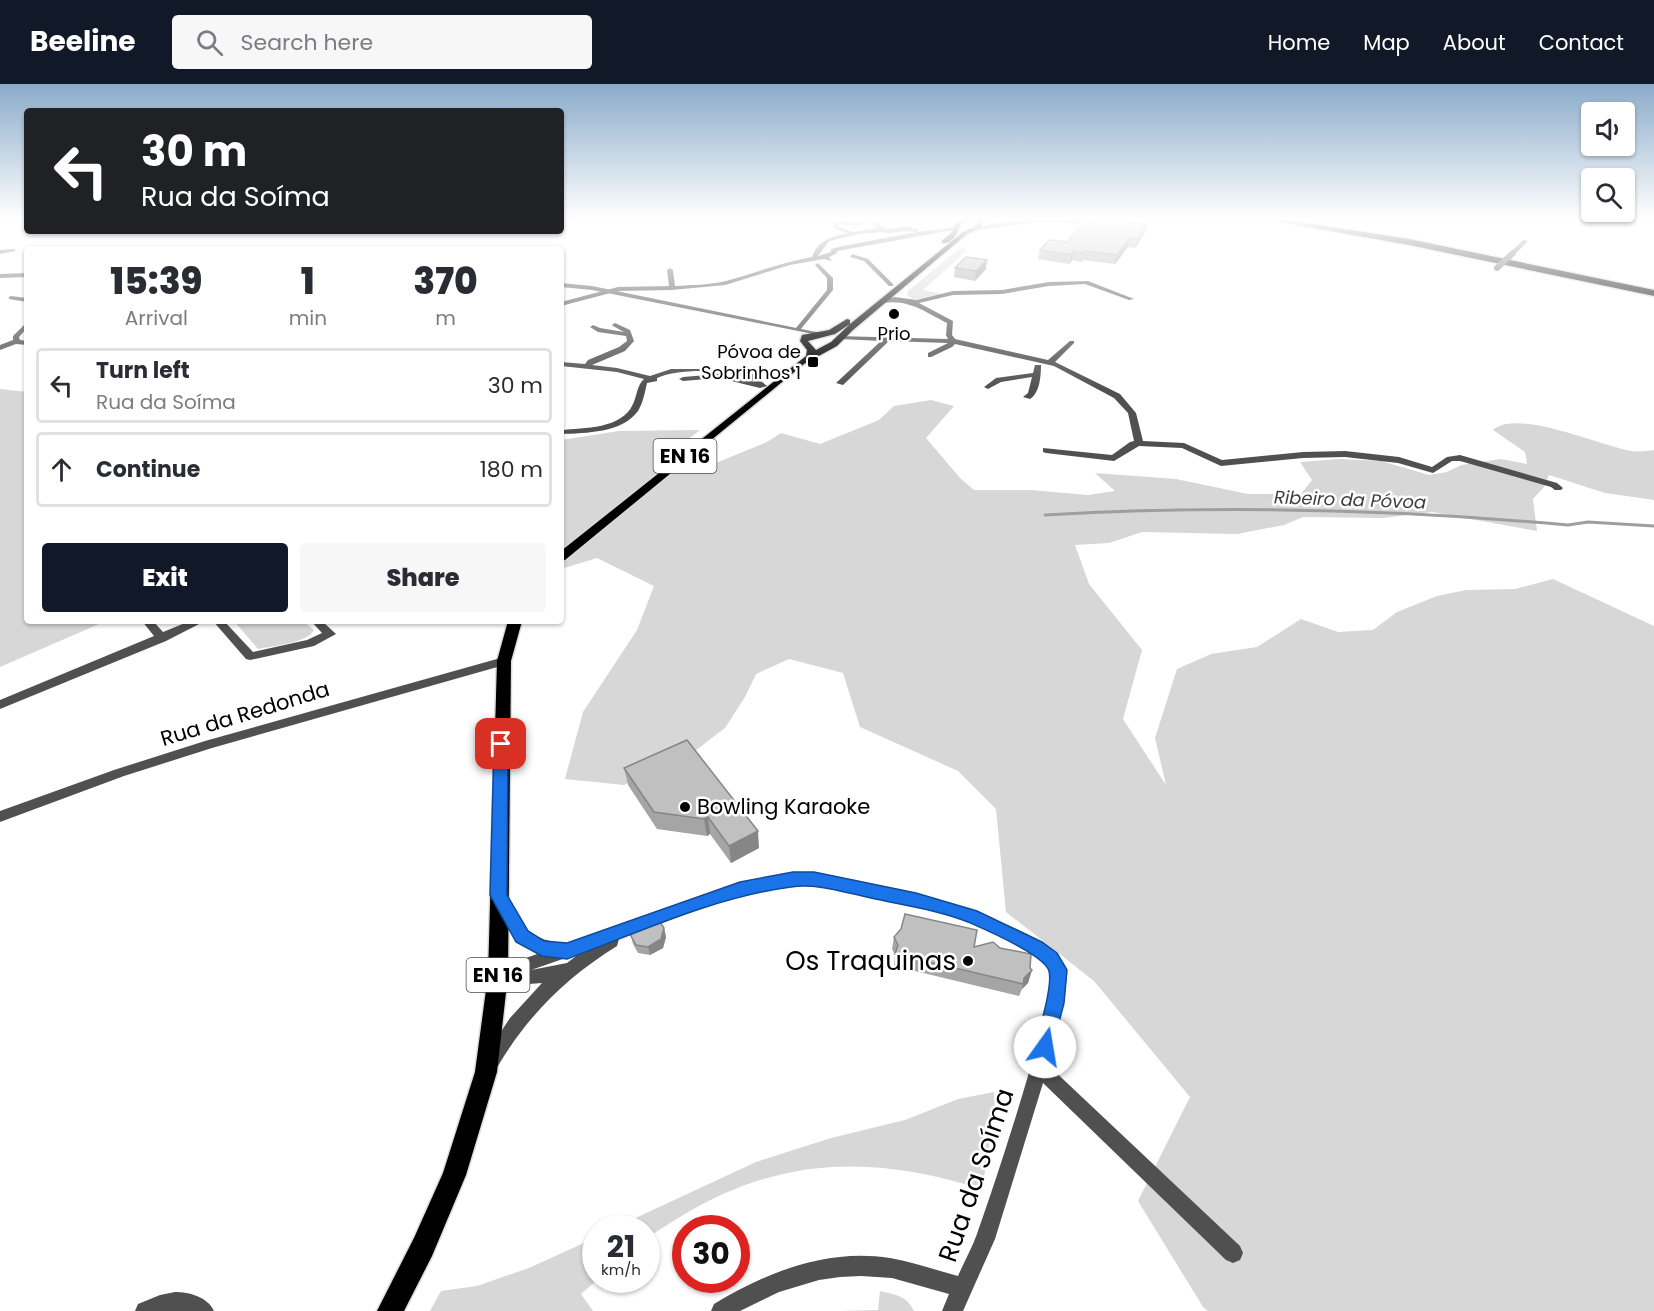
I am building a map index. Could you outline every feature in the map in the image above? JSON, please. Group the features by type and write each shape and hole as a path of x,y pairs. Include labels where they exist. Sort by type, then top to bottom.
{"highway":[{"path":"1575,275 1654,291"},
{"path":"1580,275 1654,291"}],"main road":[{"name":"EN 16","path":"808,346 836,341 883,301 904,275"},
{"name":"EN 16","path":"564,555 767,387 821,334 842,326 910,275"},
{"path":"821,334 833,336 836,341"},
{"name":"EN 16","path":"390,1311 423,1247 454,1175 486,1072 498,975 504,661 514,624"}],"street":[{"path":"0,276 20,275"},
{"path":"671,275 672,288"},
{"path":"564,303 614,291 722,286 753,275"},
{"path":"798,329 830,290 830,278 828,275"},
{"path":"884,276 910,302 953,293 1002,292 1033,286 1091,282 1131,299"},
{"path":"884,276 901,278"},
{"path":"1028,279 1033,286"},
{"path":"564,285 614,291 821,334"},
{"path":"11,298 24,300"},
{"path":"883,301 895,299 910,302 949,319 951,322 950,335 953,340"},
{"path":"590,368 588,365 591,362 627,346 631,341 623,327 615,325"},
{"path":"16,341 15,337 24,327"},
{"path":"593,327 630,336"},
{"path":"850,328 852,332 868,337"},
{"path":"798,329 807,333 808,346"},
{"path":"836,341 868,337 953,340 1050,362 1117,396 1132,413 1139,443"},
{"path":"840,383 888,338"},
{"path":"931,355 950,346 953,340"},
{"path":"0,348 16,341 24,342"},
{"path":"1050,362 1072,342"},
{"path":"1027,397 1032,394 1038,374 1036,360"},
{"path":"564,364 617,370 655,379"},
{"path":"988,387 999,380 1038,374"},
{"path":"564,432 600,427 621,420 636,407 644,382 655,379 718,376 767,387"},
{"path":"1046,450 1114,458 1132,444 1139,443 1184,446 1221,463 1303,455 1345,454 1399,460 1433,470 1450,459 1461,458 1558,488"},
{"path":"150,624 162,638"},
{"path":"0,705 193,624"},
{"path":"221,624 250,656 310,643 330,634 319,624"},
{"path":"0,712 114,662 117,657"},
{"name":"Rua da Redonda","path":"0,817 119,773 209,744 504,661"},
{"name":"Rua da Soíma","path":"569,959 633,928 740,889 793,879 814,879 916,901 971,916 1036,947 1051,959 1058,970 1055,1003 1039,1068 985,1239 952,1311"},
{"path":"499,895 522,936 542,948 569,959"},
{"path":"498,975 544,978 569,959"},
{"path":"486,1072 506,1036 569,959"},
{"path":"1039,1068 1233,1253"},
{"path":"721,1311 767,1286 811,1271 846,1266 883,1267 963,1287"},
{"path":"145,1311 165,1301 193,1304 204,1311"}],"shaded area":[{"path":"927,275 940,275 923,290 942,294 915,299 907,295 908,291"},
{"path":"0,389 24,392 24,624 99,624 0,667"},
{"path":"931,400 954,406 926,438 960,478 974,490 1031,490 1088,495 1115,491 1095,473 1176,479 1248,494 1301,494 1312,480 1300,462 1340,459 1381,461 1429,475 1447,472 1461,465 1501,459 1527,464 1525,452 1493,430 1505,424 1520,423 1560,430 1631,451 1654,450 1654,500 1605,493 1549,475 1544,487 1533,499 1537,531 1432,512 1383,518 1303,517 1284,525 1237,534 1142,532 1109,543 1075,545 1089,584 1142,650 1123,719 1166,785 1155,738 1177,669 1211,654 1257,647 1301,619 1338,632 1373,630 1397,612 1437,596 1466,590 1515,589 1553,579 1654,626 1654,1311 1208,1311 1203,1307 1138,1201 1190,1097 1094,981 1006,912 996,809 958,771 860,727 843,673 789,659 756,674 745,697 725,728 691,754 624,785 565,779 583,712 637,630 654,586 597,558 564,568 564,440 619,431 700,430 671,453 694,472 767,442 781,433 820,444 879,420 894,406"},
{"path":"237,624 307,624 314,630 305,638 297,641 258,649"},
{"path":"994,1092 995,1110 982,1189 920,1173 858,1166 828,1167 766,1178 735,1189 684,1215 672,1215 672,1222 660,1230 660,1215 642,1215 756,1162 831,1138 905,1120 958,1099"},
{"path":"582,1244 581,1294 593,1311 430,1311 441,1291 477,1286 529,1268"},
{"path":"880,1291 904,1299 914,1311 839,1311 878,1310"}],"building":[{"name":"Bowling Karaoke","path":"687,740 758,831 729,846 708,817 704,819 654,812 624,768"},
{"name":"Os Traquinas","path":"905,914 977,930 974,947 993,942 1000,948 1031,954 1030,968 1032,970 1024,978 1023,984 895,954 898,945 894,937 901,929"},
{"path":"659,920 664,928 661,939 648,947 636,945 631,936 634,927"}],"waterway":[{"name":"Ribeiro da Póvoa","path":"1045,515 1176,510 1306,510 1437,515 1568,525 1588,522 1654,526"}],"place":[{"name":"Prio","path":"894,314"},
{"name":"Póvoa de Sobrinhos 1","path":"813,362"},
{"name":"Bowling Karaoke","path":"685,807"},
{"name":"Os Traquinas","path":"968,961"}],"route":[{"path":"501,744 499,895 512,923 522,936 531,942 542,948 567,951 740,889 793,879 814,879 916,901 971,916 1036,947 1051,959 1058,970 1055,1003 1045,1047"}]}
